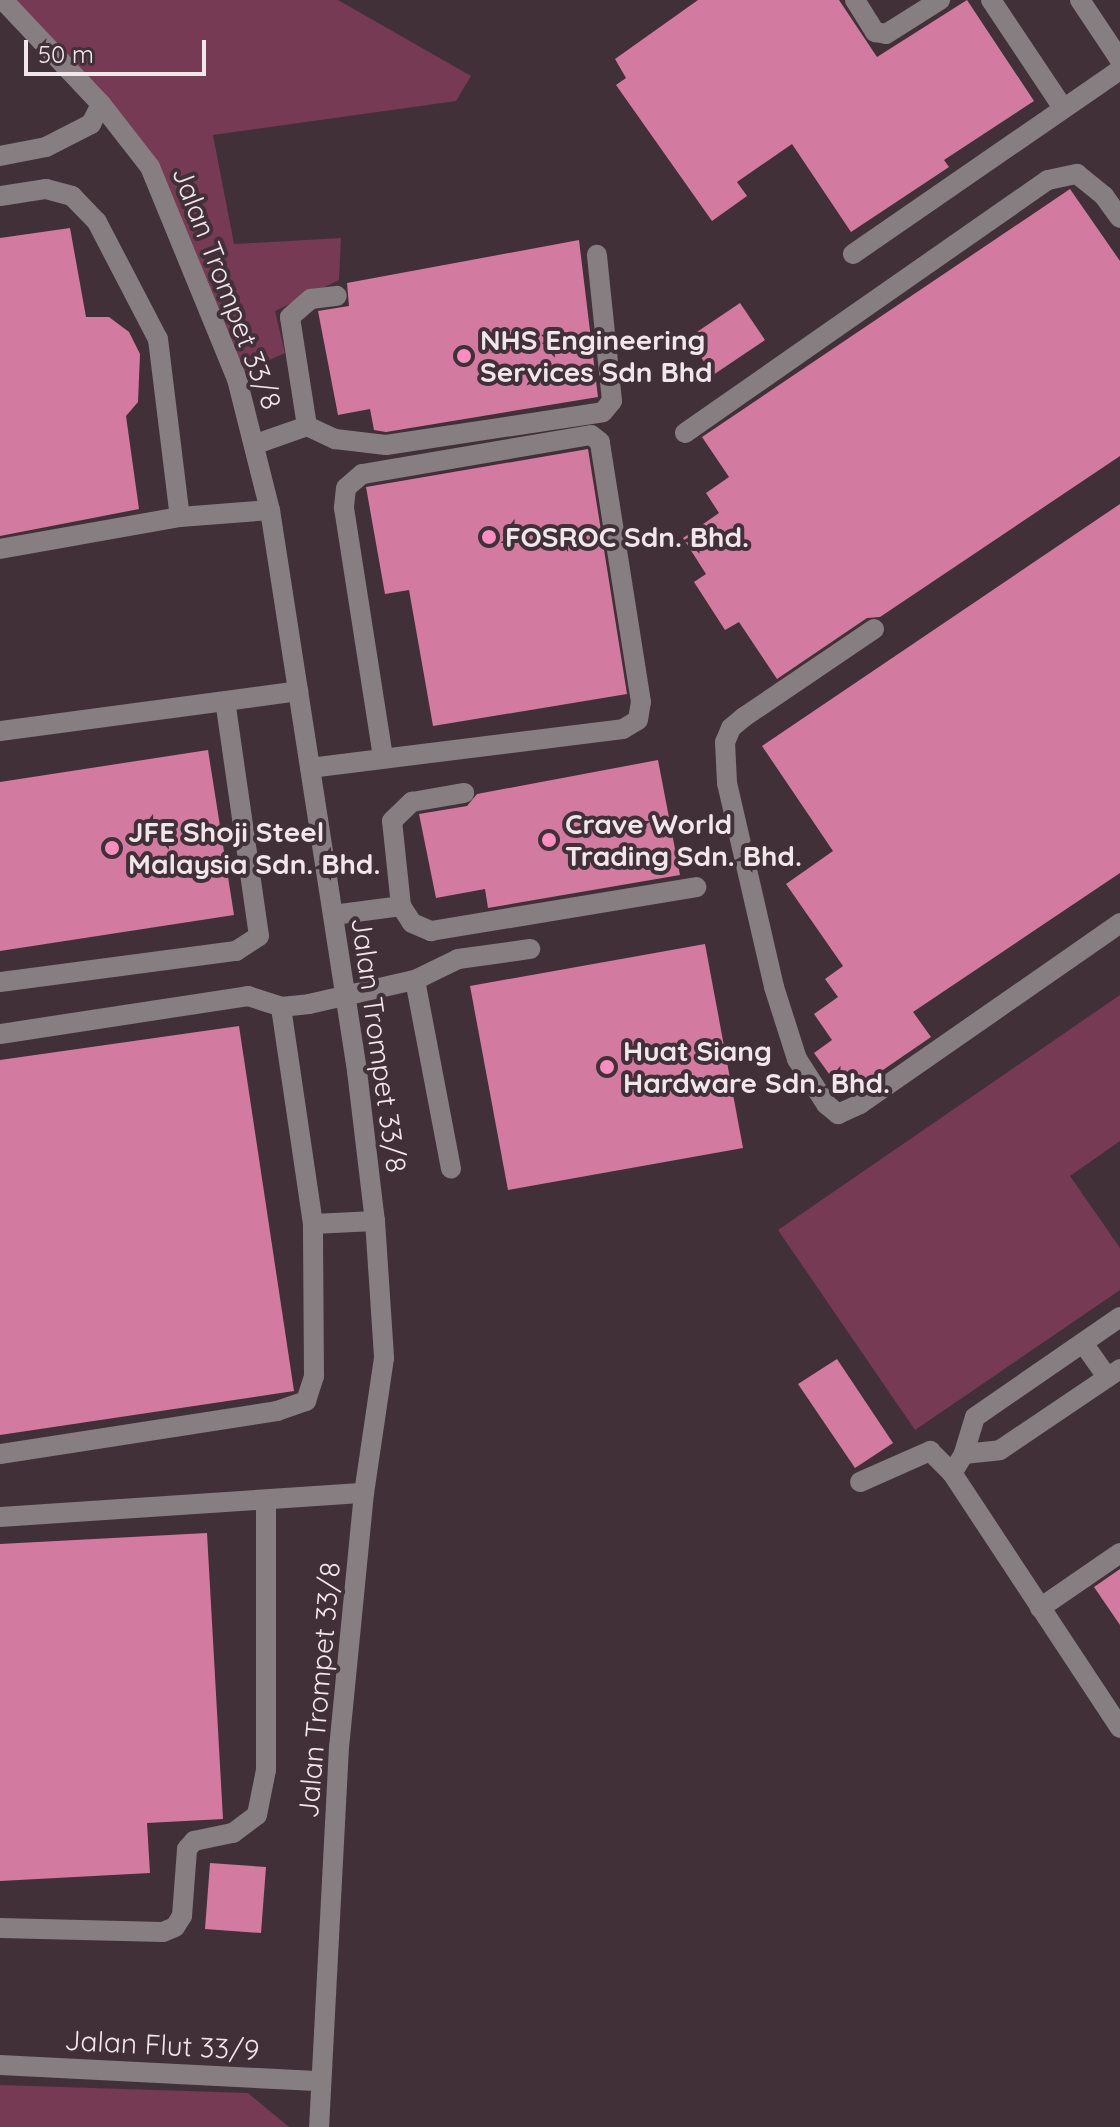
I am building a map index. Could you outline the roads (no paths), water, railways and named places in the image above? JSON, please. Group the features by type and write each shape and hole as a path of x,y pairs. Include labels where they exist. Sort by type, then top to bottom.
{"street":[{"name":"Jalan Trompet 33/8","path":"3,0 101,104 150,167 237,379 256,444 270,510 333,915 375,1221 384,1358 364,1493 339,1747 319,2127"},
{"path":"855,0 875,32 886,34 940,0"},
{"path":"991,0 1063,108"},
{"path":"1080,0 1120,60"},
{"path":"853,254 1120,70"},
{"path":"0,156 46,147 91,124 101,104"},
{"path":"685,433 1048,180 1077,174 1104,196 1120,218"},
{"path":"0,196 46,189 72,196 97,222 158,339 180,517"},
{"path":"256,444 307,426 335,439 386,445 603,412 612,401 597,255"},
{"path":"307,426 290,317 311,299 337,296"},
{"path":"310,768 623,729 638,720 641,702 600,442 591,435 362,474 346,488 344,508 383,758"},
{"path":"0,549 180,517 270,510"},
{"path":"874,629 744,717 731,728 725,742 727,783 774,987 797,1059 826,1104 838,1114 860,1104 1120,923"},
{"path":"0,731 298,691"},
{"path":"0,982 236,951 259,936 225,701"},
{"path":"464,793 412,802 392,821 401,906 412,923 431,931 696,887"},
{"path":"333,915 401,906"},
{"path":"0,1034 248,996 281,1007 345,999 415,980 458,959 530,949"},
{"path":"415,980 451,1169"},
{"path":"0,1454 277,1411 306,1401 314,1376 313,1224 281,1007"},
{"path":"313,1224 375,1221"},
{"path":"952,1473 964,1454 975,1417 1120,1317"},
{"path":"964,1454 1000,1450 1114,1373 1083,1343"},
{"path":"860,1482 930,1451 952,1473 1120,1728"},
{"path":"0,1517 364,1493"},
{"path":"0,1928 163,1932 175,1927 182,1916 187,1849 194,1841 233,1833 257,1815 266,1770 266,1500"},
{"path":"1040,1608 1120,1553"},
{"name":"Jalan Flut 33/9","path":"0,2065 321,2081"}],"place":[{"name":"NHS Engineering Services Sdn Bhd","path":"464,356"},
{"name":"FOSROC Sdn. Bhd.","path":"489,537"},
{"name":"Crave World Trading Sdn. Bhd.","path":"549,840"},
{"name":"JFE Shoji Steel Malaysia Sdn. Bhd.","path":"112,848"},
{"name":"Huat Siang Hardware Sdn. Bhd.","path":"607,1067"}]}
